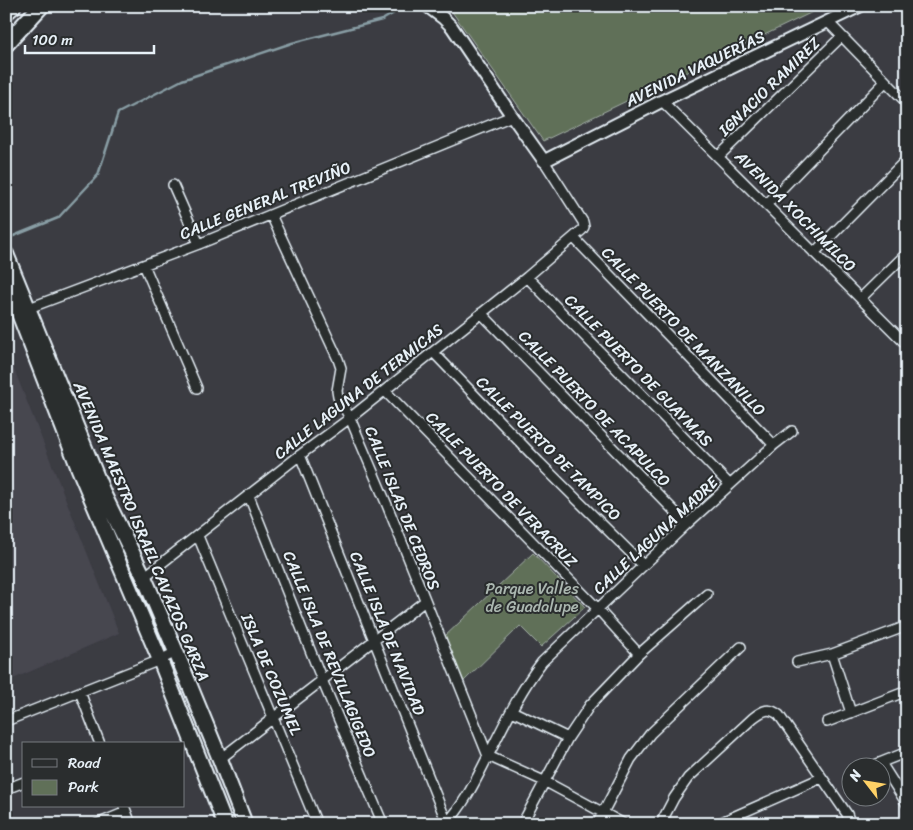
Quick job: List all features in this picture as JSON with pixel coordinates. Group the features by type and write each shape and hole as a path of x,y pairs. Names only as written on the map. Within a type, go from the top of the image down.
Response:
{"main road":[{"path":"6,12 13,6"},
{"path":"6,44 41,6"},
{"name":"AVENIDA MAESTRO ISRAEL CAVAZOS GARZA","path":"7,255 104,496 144,577 245,824"},
{"name":"AVENIDA MAESTRO ISRAEL CAVAZOS GARZA","path":"6,280 78,469 160,660 225,824"}],"street":[{"name":"AVENIDA VAQUERÍAS","path":"544,161 662,101 860,6"},
{"path":"432,9 452,27 544,161"},
{"path":"828,22 907,103"},
{"name":"IGNACIO RAMIREZ","path":"718,156 841,37"},
{"path":"766,205 885,82"},
{"name":"AVENIDA XOCHIMILCO","path":"662,101 907,345"},
{"name":"CALLE GENERAL TREVIÑO","path":"29,308 200,244 512,116"},
{"path":"814,253 907,159"},
{"name":"CALLE LAGUNA DE TERMICAS","path":"144,577 385,391 574,238 584,227 584,224 544,161"},
{"path":"173,185 200,244"},
{"name":"CALLE ISLAS DE CEDROS","path":"271,215 338,359 341,368 337,391 338,397 350,418 488,756"},
{"name":"CALLE PUERTO DE MANZANILLO","path":"574,238 774,445"},
{"path":"861,298 907,253"},
{"path":"144,265 197,388"},
{"name":"CALLE PUERTO DE GUAYMAS","path":"528,277 730,485"},
{"name":"CALLE PUERTO DE ACAPULCO","path":"481,313 687,524"},
{"name":"CALLE PUERTO DE TAMPICO","path":"433,352 539,462 643,565"},
{"name":"CALLE PUERTO DE VERACRUZ","path":"385,391 598,609 639,654"},
{"name":"CALLE LAGUNA MADRE","path":"446,824 470,792 512,711 532,675 542,662 687,524 792,431"},
{"name":"CALLE ISLA DE NAVIDAD","path":"300,455 446,824"},
{"name":"CALLE ISLA DE REVILLAGIGEDO","path":"249,496 322,680 383,824"},
{"name":"ISLA DE COZUMEL","path":"198,536 317,824"},
{"path":"522,824 568,738 590,705 639,654 707,594"},
{"path":"220,759 425,601"},
{"path":"797,662 832,654 907,626"},
{"path":"597,824 630,759 650,734 741,647"},
{"path":"6,721 176,652"},
{"path":"832,654 851,713"},
{"path":"827,722 907,691"},
{"path":"80,692 99,742"},
{"path":"663,819 674,798 688,778 761,712 767,709 773,710 779,716 847,814 849,820 847,824"},
{"path":"512,711 568,738"},
{"path":"890,759 907,752"},
{"path":"488,756 546,782 624,824"},
{"path":"717,824 821,778"},
{"path":"890,778 907,804"},
{"path":"6,789 22,783"},
{"path":"97,824 125,809 130,824"}],"shaded area":[{"path":"6,349 119,633 6,682"}],"green space":[{"path":"448,6 825,6 543,141"},
{"name":"Parque Valles de Guadalupe","path":"533,553 585,607 541,647 520,626 463,682 443,638"}],"waterway":[{"path":"6,239 58,218 98,175 118,113 182,80 292,43 382,20 406,6"}]}
